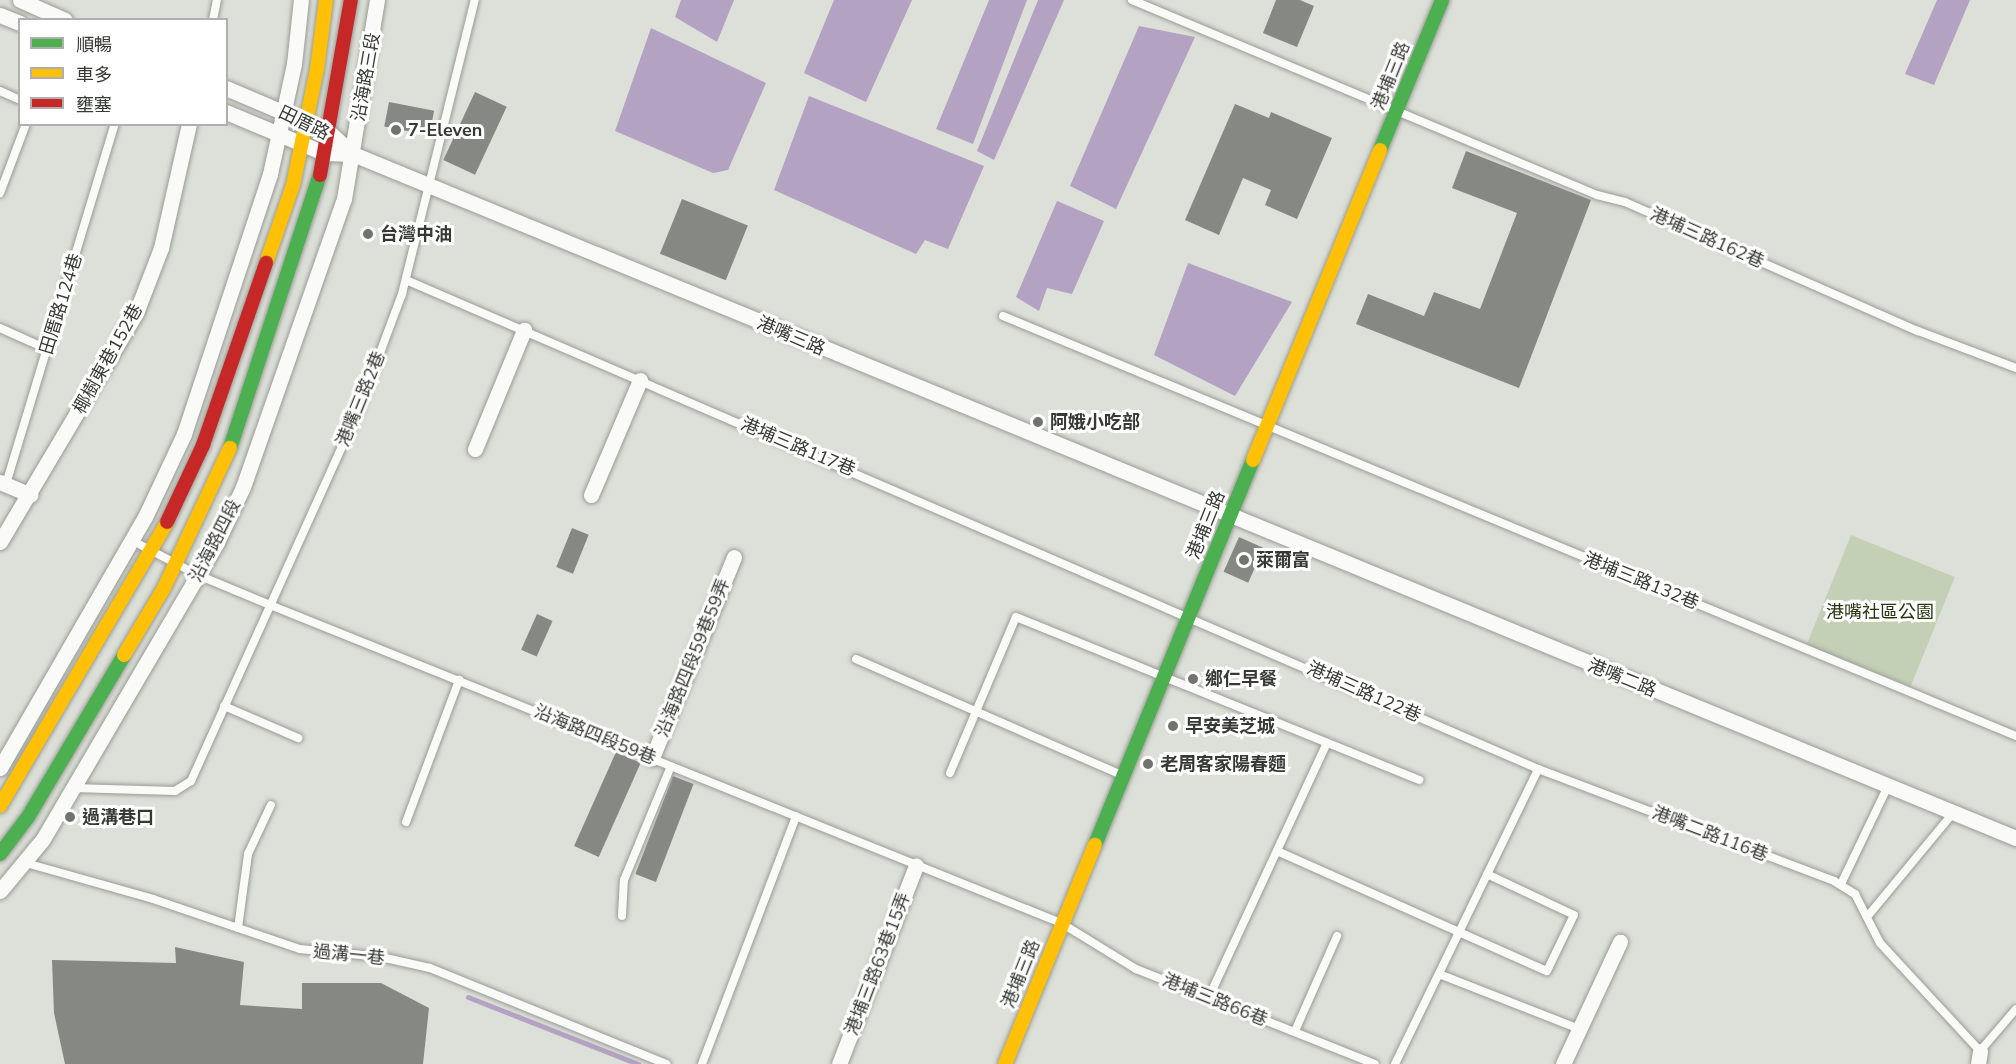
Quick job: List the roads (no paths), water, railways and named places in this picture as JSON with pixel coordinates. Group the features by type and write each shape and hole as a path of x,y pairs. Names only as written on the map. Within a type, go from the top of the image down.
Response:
{"main road":[{"path":"0,806 150,551 203,445 293,185 307,122 326,0"},
{"name":"沿海路三段","path":"329,132 351,0"},
{"name":"港埔三路","path":"1005,1064 1442,0"},
{"name":"沿海路四段","path":"0,854 28,817 177,565 224,465 317,191 329,132"}],"street":[{"path":"20,0 61,18"},
{"path":"0,768 131,540 184,434 270,174 284,112 302,0"},
{"name":"沿海路三段","path":"353,154 377,0"},
{"path":"0,15 18,22"},
{"name":"田厝路","path":"228,89 329,132 353,154"},
{"name":"田厝路","path":"228,113 324,153 353,154"},
{"name":"椰樹東巷152巷","path":"0,542 136,313 161,248 189,126"},
{"name":"港嘴三路","path":"353,154 1229,517"},
{"name":"沿海路四段","path":"0,891 27,863 73,788 198,575 243,487 344,199 353,154"},
{"path":"475,449 524,330"},
{"path":"591,495 640,380"},
{"path":"3,483 30,495"},
{"name":"港嘴二路","path":"1229,517 2016,838"},
{"name":"沿海路四段59巷59弄","path":"652,758 734,557"},
{"path":"0,861 27,863"},
{"name":"港埔三路63巷15弄","path":"839,1064 916,865"},
{"path":"1563,1064 1620,942"}],"lane":[{"path":"214,18 218,0"},
{"name":"港嘴三路2巷","path":"73,788 184,788 224,706 359,409 406,280 475,0"},
{"name":"港埔三路162巷","path":"1132,0 1597,195 1625,202 1918,331 2016,368"},
{"path":"0,91 18,99"},
{"path":"0,193 25,126"},
{"name":"田厝路124巷","path":"3,483 115,126"},
{"name":"港埔三路117巷","path":"406,280 1189,615"},
{"name":"港埔三路132巷","path":"1003,316 2016,736"},
{"path":"0,328 47,348"},
{"name":"沿海路四段59巷","path":"131,540 198,575 270,605 1061,923"},
{"name":"港埔三路122巷","path":"1189,615 1538,769"},
{"path":"950,773 1016,617 1419,780"},
{"path":"856,659 1122,775"},
{"path":"406,822 459,680"},
{"path":"224,706 298,738"},
{"path":"1209,997 1327,743"},
{"path":"622,916 624,880 671,766"},
{"path":"1395,1064 1538,769"},
{"name":"港嘴二路116巷","path":"1538,769 1840,884 1855,894 1880,943 1979,1057"},
{"path":"1840,884 1888,786"},
{"path":"238,928 248,854 271,805"},
{"path":"1867,917 1954,812"},
{"path":"702,1064 796,816"},
{"path":"1277,851 1460,930 1547,971 1574,915 1487,874"},
{"name":"過溝一巷","path":"27,863 89,879 300,949 381,957 430,968 666,1064"},
{"name":"港埔三路66巷","path":"1061,923 1136,969 1375,1064"},
{"path":"1295,1032 1336,936"},
{"path":"1439,974 1579,1029"},
{"path":"1979,1057 2016,1009"}],"waterway":[{"path":"468,997 638,1064"}],"place":[{"name":"7-Eleven","path":"396,130"},
{"name":"台灣中油","path":"368,234"},
{"name":"阿娥小吃部","path":"1038,422"},
{"name":"萊爾富","path":"1244,560"},
{"name":"鄉仁早餐","path":"1193,679"},
{"name":"早安美芝城","path":"1173,726"},
{"name":"老周客家陽春麵","path":"1148,764"},
{"name":"過溝巷口","path":"70,817"}],"park label":[{"name":"港嘴社區公園","path":"1880,612"}]}
